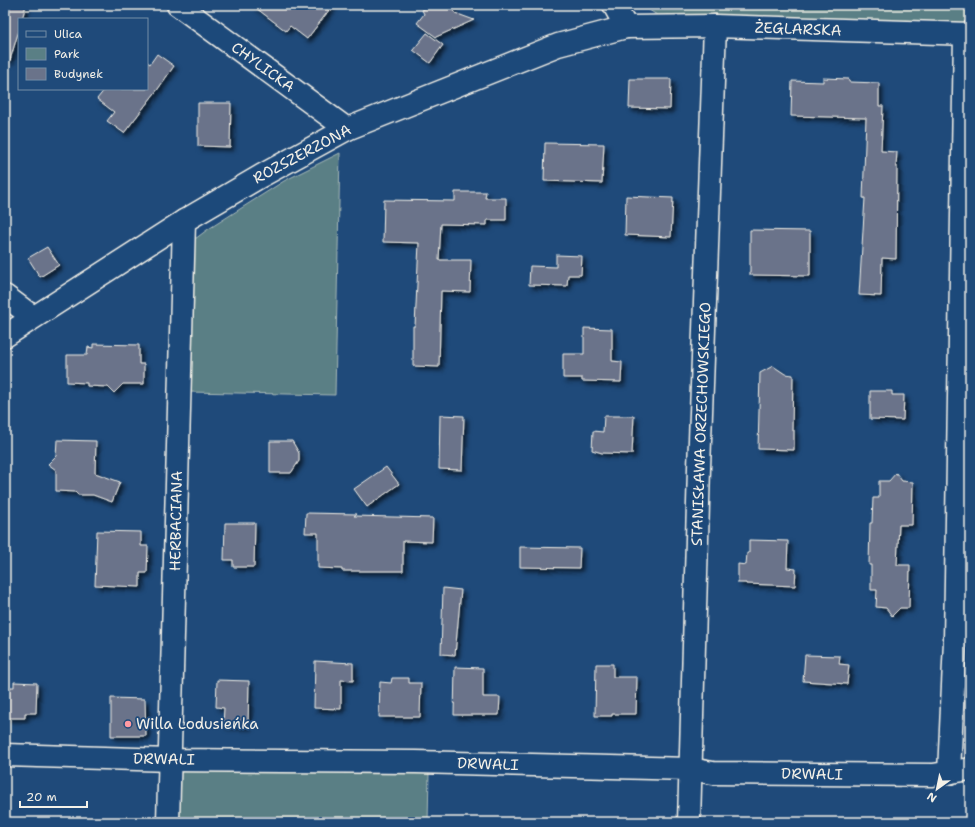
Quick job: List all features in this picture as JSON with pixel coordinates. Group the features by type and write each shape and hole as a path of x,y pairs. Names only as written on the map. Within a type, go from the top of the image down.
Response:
{"street":[{"name":"CHYLICKA","path":"178,5 347,129"},
{"path":"614,5 626,27"},
{"name":"ŻEGLARSKA","path":"626,27 715,26 968,34"},
{"name":"STANISŁAWA ORZECHOWSKIEGO","path":"689,822 715,26"},
{"name":"ROZSZERZONA","path":"5,336 184,221 260,176 347,129 558,45 626,27"},
{"path":"949,773 955,633 968,34"},
{"name":"HERBACIANA","path":"168,822 184,221"},
{"path":"5,296 33,317"},
{"name":"DRWALI","path":"5,755 170,760 416,762 690,770 713,773 933,775 970,769"}],"shaded area":[{"path":"965,684 970,684 970,759 963,759"}],"green space":[{"path":"641,5 970,5 970,23 662,18"},
{"path":"340,153 335,395 188,392 191,242 207,230 284,181"},
{"path":"176,768 429,773 428,822 174,822"}],"building":[{"path":"5,5 26,5 22,18 18,18 18,33 10,60 5,60"},
{"path":"252,5 333,5 307,39 290,26 286,31"},
{"path":"435,5 452,5 455,13 474,20 436,37 417,23 424,14 422,10"},
{"path":"427,33 443,45 430,63 413,50"},
{"path":"157,54 174,66 124,133 107,121 114,112 97,99 104,90 148,90 148,63 150,64"},
{"path":"823,78 849,79 849,82 879,83 879,106 883,106 881,151 897,152 896,259 882,258 881,296 859,295 865,198 863,198 866,118 791,116 792,81 823,82"},
{"path":"630,79 671,79 670,109 629,108"},
{"path":"198,103 231,103 230,147 198,146"},
{"path":"545,143 604,144 602,183 544,181"},
{"path":"455,192 486,192 485,198 506,198 506,220 487,220 487,225 441,224 439,260 471,260 470,292 441,291 439,367 413,366 413,326 415,326 419,243 383,242 384,200 455,201"},
{"path":"626,196 673,198 671,237 625,235"},
{"path":"750,230 810,231 810,276 750,275"},
{"path":"47,247 59,265 40,277 28,258"},
{"path":"556,255 582,256 581,275 568,275 567,286 529,285 530,266 556,267"},
{"path":"584,328 612,329 612,361 622,362 621,382 582,381 582,378 563,378 563,354 584,354"},
{"path":"93,344 139,345 139,364 144,364 144,384 123,384 114,393 108,387 87,386 87,383 67,382 67,355 87,355 88,347 93,348"},
{"path":"773,366 785,374 793,375 792,430 794,430 794,450 758,449 760,373"},
{"path":"870,391 892,391 892,395 904,395 903,420 870,419"},
{"path":"440,415 464,416 462,470 439,469"},
{"path":"604,416 634,416 632,454 602,453 592,450 593,431 603,432"},
{"path":"57,440 96,441 95,473 120,482 112,502 93,495 78,495 75,492 56,491 56,470 48,464 56,456"},
{"path":"270,441 292,441 299,453 299,461 291,473 270,473"},
{"path":"386,467 399,484 367,507 354,489"},
{"path":"896,473 902,481 913,482 912,525 899,525 897,565 910,565 909,608 900,608 892,616 886,608 876,607 877,590 871,590 871,565 869,565 870,523 872,523 873,498 879,498 879,481 889,481"},
{"path":"306,513 433,518 432,542 403,541 403,571 342,571 342,569 318,568 318,533 305,533"},
{"path":"225,523 255,523 254,567 233,567 233,560 224,560"},
{"path":"97,531 141,532 141,546 148,546 147,573 140,573 140,587 95,585"},
{"path":"749,540 788,541 787,568 796,569 795,586 738,583 738,564 746,565 747,553 749,553"},
{"path":"520,547 580,548 579,568 520,567"},
{"path":"443,588 461,590 455,655 441,654"},
{"path":"805,655 840,656 839,664 849,665 847,684 803,681"},
{"path":"315,661 353,663 353,681 341,680 341,709 314,708"},
{"path":"596,664 613,664 613,677 637,677 636,714 595,716"},
{"path":"455,667 483,668 483,697 500,697 499,715 454,715"},
{"path":"392,678 409,678 409,683 421,683 420,717 379,717 380,682 391,683"},
{"path":"217,680 249,681 248,726 223,725 224,708 216,707"},
{"path":"14,682 37,683 36,713 25,713 25,718 5,718 5,687 14,687"},
{"name":"Willa Lodusieńka","path":"111,698 145,699 146,736 111,736"}],"place":[{"name":"Willa Lodusieńka","path":"128,724"}]}
